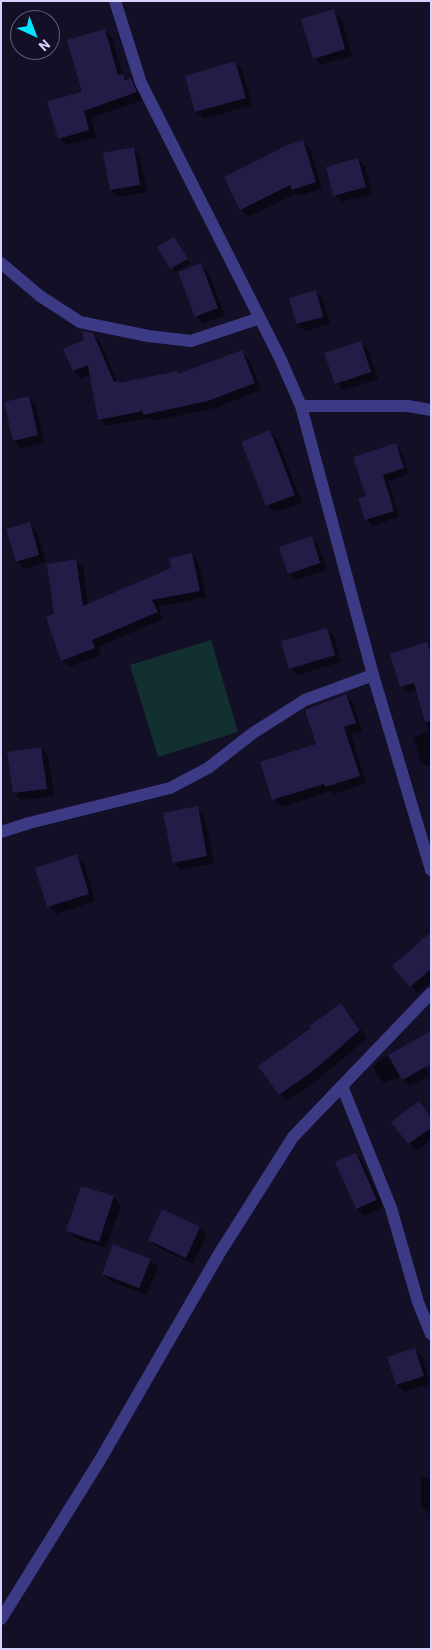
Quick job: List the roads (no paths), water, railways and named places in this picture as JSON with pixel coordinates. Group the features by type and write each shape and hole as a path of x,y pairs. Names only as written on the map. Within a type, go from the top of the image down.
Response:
{"street":[{"path":"115,1 142,83 280,358 301,406 373,675 431,870"},
{"path":"1,263 40,296 80,322 148,336 191,341 260,318"},
{"path":"301,406 408,406 431,410"},
{"path":"1,832 29,823 170,788 208,768 253,733 305,700 373,675"},
{"path":"1,1620 100,1460 218,1254 293,1137 431,993"},
{"path":"342,1086 391,1208 418,1302 431,1334"}]}
